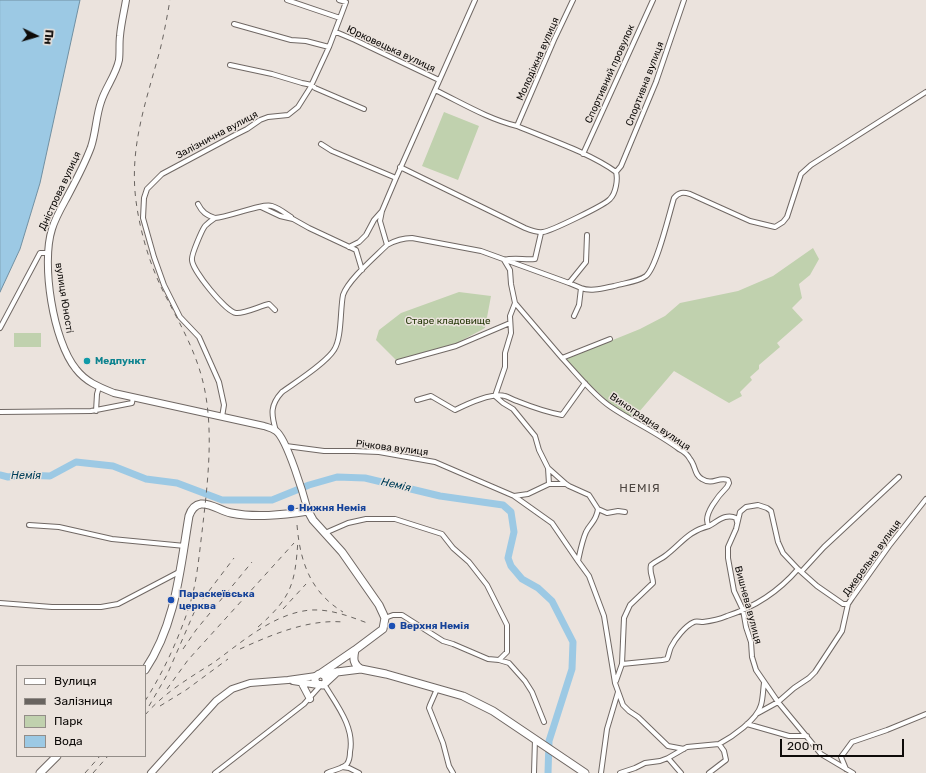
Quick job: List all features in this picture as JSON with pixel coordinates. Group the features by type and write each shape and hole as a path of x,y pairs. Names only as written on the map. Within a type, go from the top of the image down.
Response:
{"highway":[{"path":"146,669 155,656 164,636 171,614 180,572 189,516 192,509 200,504 232,513 249,515 282,515 308,511 313,520 342,552 355,570 379,605 385,618 383,629 334,664 323,679"},
{"path":"355,650 353,659 356,666 361,669"},
{"path":"323,679 338,672 361,669 386,674 463,696 493,711 584,773"},
{"path":"40,773 57,757"}],"main road":[{"name":"Дністрова вулиця","path":"48,253 52,227 79,175 92,145 101,101 119,60 120,36 126,0"},
{"name":"вулиця Юності","path":"48,253 53,308 62,344 70,360 83,377 99,387 133,397 222,416 264,426 276,431"},
{"path":"276,431 286,446 300,482 308,511"},
{"path":"151,773 216,701 232,689 250,683 323,679"},
{"path":"288,680 301,682 323,679"},
{"path":"301,682 310,699"}],"street":[{"path":"287,0 340,18"},
{"name":"Залізнична вулиця","path":"222,416 224,405 219,382 200,337 180,317 164,285 154,257 144,218 144,198 147,189 162,174 247,129 260,120 268,117 288,115 298,107 312,85 336,32 347,1 339,0"},
{"name":"Юрковецька вулиця","path":"387,245 380,221 382,211 400,167 475,0"},
{"name":"Молодіжна вулиця","path":"517,126 573,0"},
{"name":"Спортивний провулок","path":"583,154 653,0"},
{"name":"Спортивна вулиця","path":"541,233 549,231 610,199 615,189 617,176 616,172 621,166 656,82 684,0"},
{"path":"234,24 291,40 306,41 329,47"},
{"name":"Юрковецька вулиця","path":"336,32 439,80"},
{"path":"230,65 272,74 312,85 315,88 364,109"},
{"path":"435,90 493,118 517,126 583,154 616,172"},
{"path":"276,431 273,421 272,407 276,399 282,392 325,360 334,350 337,341 344,294 348,286 387,245 396,240 412,238 481,251 569,283 584,290 601,289 640,280 647,275 654,263 674,198 677,194 682,192 690,194 750,221 775,227 780,225 787,217 801,174 811,165 926,92"},
{"path":"321,144 332,151 396,178"},
{"path":"400,167 525,228 541,233 535,259 530,260 513,258 504,260"},
{"path":"198,204 201,211 215,218 271,205 309,228 356,250 362,270"},
{"name":"Юрковецька вулиця","path":"349,246 359,242 366,235 374,220 382,211"},
{"path":"215,218 205,226 193,252 192,260 194,268 225,306 232,311 241,313 269,304 275,310"},
{"path":"569,283 586,262 588,235"},
{"name":"вулиця Юності","path":"0,328 40,252 48,253"},
{"name":"Виноградна вулиця","path":"504,260 510,270 515,303 585,383 610,406 680,449 690,459 697,476 710,482 724,478 728,480 729,483 708,514 707,523 709,526"},
{"path":"574,316 579,305 581,288"},
{"path":"495,396 505,367 505,353 511,334 510,316 515,303"},
{"path":"398,362 456,346 510,322"},
{"path":"562,358 610,339"},
{"path":"417,400 431,396 455,410 488,396 505,395 532,407 562,415 585,383"},
{"path":"96,410 99,387"},
{"path":"495,396 513,409 535,436 539,450 548,468 569,486 589,495 598,509 607,513 618,511 625,512"},
{"path":"0,412 96,410 132,403 133,397"},
{"name":"Річкова вулиця","path":"286,446 324,452 379,452 435,462 514,496 552,524 589,576 604,616 613,662 615,683 623,705 653,731"},
{"path":"548,468 549,484"},
{"path":"622,664 667,659 671,647 684,630 694,622 704,622 727,616 769,597 800,570 898,477"},
{"path":"514,496 528,494 549,484 566,484"},
{"name":"Джерельна вулиця","path":"620,773 645,763 660,761 668,758 684,749 707,744 719,744 729,739 758,713 778,702 794,688 809,678 815,672 842,631 848,604 889,546 926,499"},
{"name":"Вишнева вулиця","path":"800,570 783,553 772,523 770,511 767,508 758,505 746,507 740,512 736,528 728,547 728,558 734,591 743,610 756,670 778,702 821,754 852,773"},
{"path":"578,561 587,531 596,518 598,509"},
{"path":"615,683 622,664 624,623 627,611 630,605 653,584 650,568 651,564 664,556 697,529 709,526 724,517 732,516 736,518 737,523"},
{"path":"325,533 348,523 366,519 395,519 442,534 453,548 469,562 487,585 507,625 506,652 499,660"},
{"path":"29,525 59,527 112,539 184,546"},
{"path":"800,570 817,586 840,603 848,604"},
{"path":"0,603 52,607 102,607 118,604 180,572"},
{"path":"385,618 394,615 402,615 443,641 454,644 488,659 509,663 525,681 532,692 544,722"},
{"path":"215,773 310,699 323,679 346,721 351,735 348,763 327,773"},
{"path":"758,713 761,705 764,683"},
{"path":"437,689 429,708 443,743 449,766 453,773"},
{"path":"601,773 607,729 618,692"},
{"path":"847,770 841,757 852,742 926,714"},
{"path":"747,724 789,736 807,736"},
{"name":"Джерельна вулиця","path":"653,731 668,746 684,749"},
{"path":"534,773 535,739"},
{"path":"709,773 726,760 724,751 719,744"},
{"path":"668,758 681,773"},
{"path":"342,767 349,768 360,773"}],"green space":[{"path":"444,112 479,126 458,180 422,166"},
{"path":"813,248 819,259 810,275 799,284 802,298 792,308 803,320 777,343 780,347 759,365 759,369 750,377 752,380 740,392 742,396 729,403 674,371 633,419 612,405 588,383 566,359 640,329 665,316 680,303 738,291 773,276"},
{"name":"Старе кладовище","path":"459,292 491,296 485,328 457,343 396,360 376,340 379,330 401,313"},
{"path":"14,333 41,333 41,347 14,347"}],"water":[{"path":"0,0 80,0 40,183 20,249 0,292"}],"waterway":[{"name":"Немія","path":"0,475 8,477 22,475 50,476 76,462 113,466 146,479 177,483 222,500 272,500 309,485 337,477 365,478 440,496 503,505 511,512 514,532 508,558 511,566 522,579 538,588 552,601 573,642 572,669 549,741 548,773"}],"railway":[{"path":"146,699 170,654 190,604 198,568 209,450 207,408 199,368 187,338 162,289 149,257 138,212 134,181 140,125 161,44 170,0"},
{"path":"297,525 301,551 309,574 322,595 343,612"},
{"path":"258,627 278,607 290,589 295,568 298,540"},
{"path":"167,689 188,660 294,543"},
{"path":"149,706 167,675 196,608 234,558"},
{"path":"183,649 196,630 252,562"},
{"path":"283,609 306,584"},
{"path":"146,714 177,686 213,663 259,630 284,617 297,612 319,610 341,614 370,624"},
{"path":"240,649 264,638 290,629 316,623 343,622"},
{"path":"160,706 186,690 228,659"},
{"path":"85,773 99,757"},
{"path":"93,773 107,757"}],"place":[{"name":"Медпункт","path":"87,361"},
{"name":"Нижня Немія","path":"291,508"},
{"name":"Параскеївська церква","path":"171,600"},
{"name":"Верхня Немія","path":"392,626"}],"district":[{"name":"НЕМІЯ","path":"640,489"}]}
